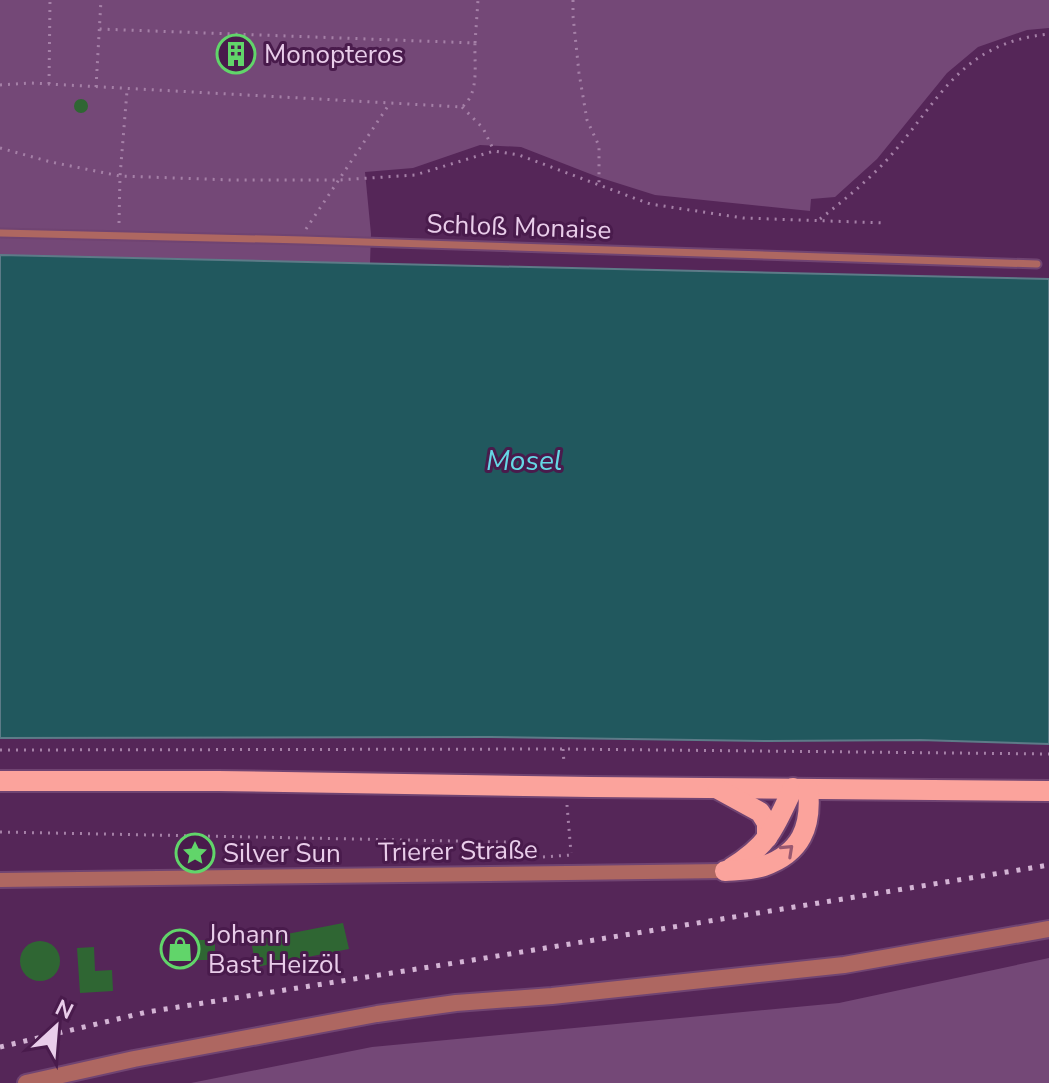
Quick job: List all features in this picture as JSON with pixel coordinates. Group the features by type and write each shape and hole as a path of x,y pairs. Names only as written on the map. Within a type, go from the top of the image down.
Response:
{"main road":[{"path":"0,781 1049,791"},
{"path":"716,788 760,812 767,823 767,838"},
{"path":"725,871 761,847 801,789"},
{"path":"725,871 761,867 784,857 805,833 810,805 801,789"}],"street":[{"name":"Trierer Straße","path":"0,880 725,871"},
{"path":"26,1083 134,1059 377,1014 456,1003 844,965 1049,929"}],"lane":[{"name":"Schloß Monaise","path":"0,233 1037,264"}],"path":[{"path":"49,84 50,0"},
{"path":"96,87 101,0"},
{"path":"462,107 474,92 478,0"},
{"path":"573,0 579,73 587,120 599,146 599,186"},
{"path":"99,29 475,43"},
{"path":"820,219 886,161 967,64 1017,39 1049,34"},
{"path":"0,85 49,84 462,107 483,128 494,151"},
{"path":"119,235 127,89"},
{"path":"303,240 306,229 390,103"},
{"path":"0,148 120,176 232,180 339,180 415,175 494,151 519,155 650,204 743,218 886,223"},
{"path":"563,749 564,763"},
{"path":"0,750 563,749 1049,754"},
{"path":"567,805 572,874"},
{"path":"0,832 506,842 525,858"},
{"path":"540,857 571,855"}],"shaded area":[{"path":"0,0 1049,0 1049,28 1027,30 978,47 947,73 877,159 835,197 811,199 810,211 655,195 521,147 480,145 413,168 365,172 371,234 370,263 0,255"},
{"path":"1049,958 1049,1083 191,1083 372,1047 839,1003"}],"water":[{"name":"Mosel","path":"0,255 1049,279 1049,744 490,737 0,738"}],"building":[{"name":"Monopteros","path":"236,47 243,54 236,61 229,54"},
{"path":"81,99 88,106 81,113 74,106"},
{"path":"343,923 349,949 256,967 251,941"},
{"path":"168,940 215,940 215,960 168,960"},
{"path":"40,941 54,947 60,961 54,975 40,981 26,975 20,961 26,947"},
{"path":"94,947 95,971 112,970 113,991 80,993 77,948"}],"railway":[{"path":"0,1047 147,1012 1049,865"}],"place":[{"name":"Monopteros","path":"236,54"},
{"name":"Silver Sun","path":"195,853"},
{"name":"Johann Bast Heizöl","path":"180,949"}]}
